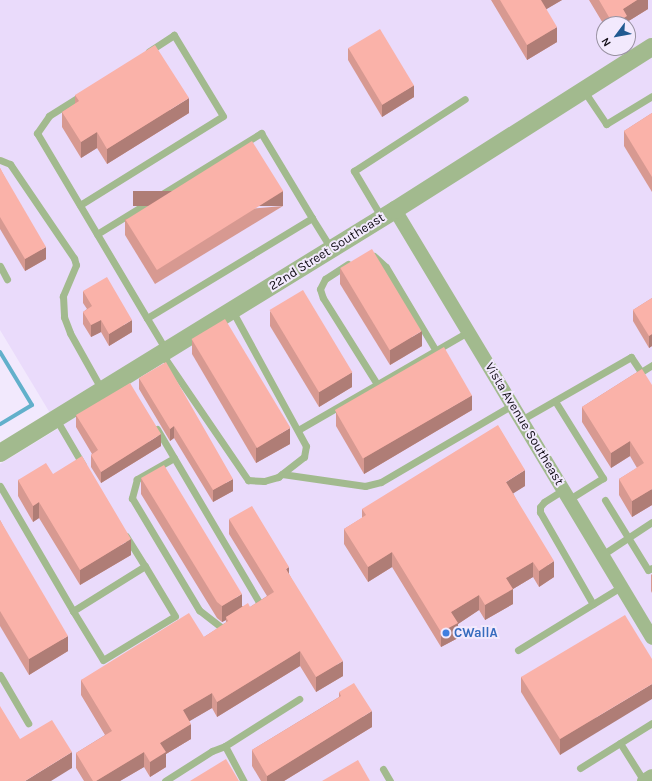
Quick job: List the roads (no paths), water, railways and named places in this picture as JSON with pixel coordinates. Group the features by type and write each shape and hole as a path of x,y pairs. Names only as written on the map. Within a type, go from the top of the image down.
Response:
{"street":[{"name":"22nd Street Southeast","path":"0,452 102,390 127,379 164,352 389,214 652,47"},
{"name":"Vista Avenue Southeast","path":"389,214 468,332 652,638"},
{"path":"644,781 652,776"}],"lane":[{"path":"80,205 223,116 174,35 141,56"},
{"path":"584,90 606,124 652,96"},
{"path":"88,91 49,116 37,133 147,318 164,352 248,480 264,481 282,474 304,457 306,446 232,310"},
{"path":"389,214 354,171 465,99"},
{"path":"97,234 261,134 331,249"},
{"path":"0,160 10,164 74,258 76,265 63,296 64,317 70,333 102,390"},
{"path":"147,318 312,218"},
{"path":"366,255 373,256 386,267 436,351"},
{"path":"356,259 325,279 320,289 323,298 377,384"},
{"path":"0,266 7,279"},
{"path":"298,430 468,332"},
{"path":"521,420 631,357 641,372 652,366"},
{"path":"555,401 603,478 544,502 540,507 540,512 593,604"},
{"path":"282,474 365,486 376,483 512,405"},
{"path":"55,419 88,472"},
{"path":"151,420 260,604 248,612"},
{"path":"174,458 137,479 132,498 199,610 222,628 235,620"},
{"path":"0,486 103,660 175,616 120,526"},
{"path":"605,500 648,570 652,568"},
{"path":"602,555 652,522"},
{"path":"73,611 145,566"},
{"path":"518,650 621,587"},
{"path":"0,675 28,723"},
{"path":"165,781 212,751 225,746 299,699"},
{"path":"580,768 652,723"},
{"path":"620,743 644,781"},
{"path":"225,746 244,781"},
{"path":"382,769 390,781"}],"waterway":[{"path":"0,352 32,405 0,424"}],"place":[{"name":"CWallA","path":"446,633"}]}
